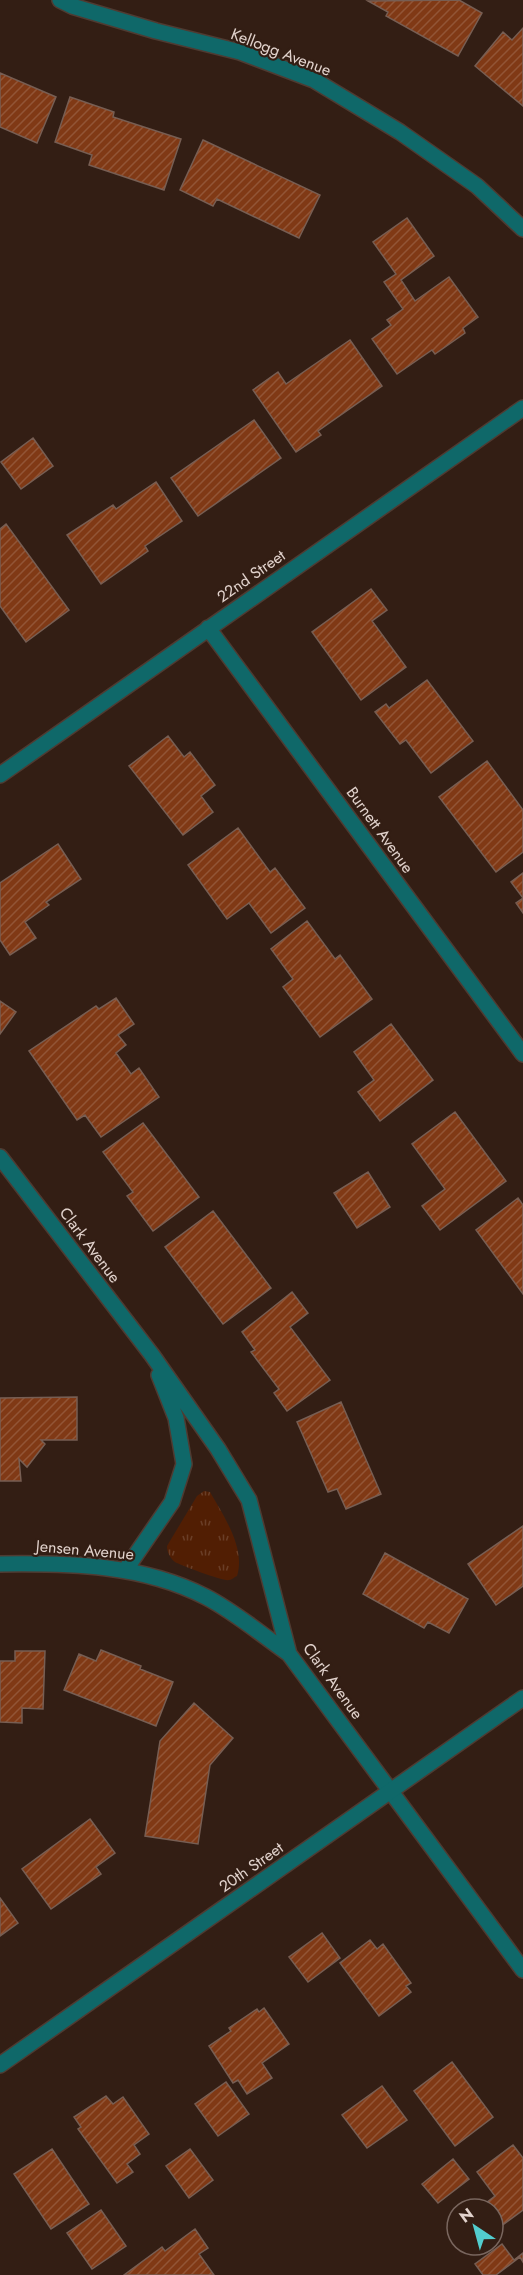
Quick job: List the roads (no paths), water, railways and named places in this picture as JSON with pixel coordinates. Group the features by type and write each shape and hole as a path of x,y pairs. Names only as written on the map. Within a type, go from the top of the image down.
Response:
{"street":[{"name":"Kellogg Avenue","path":"60,0 72,6 156,31 240,52 314,80 400,132 477,186 523,229"},
{"name":"22nd Street","path":"2,768 208,628 523,408"},
{"name":"Burnett Avenue","path":"208,628 523,1054"},
{"name":"Clark Avenue","path":"0,1157 152,1355 218,1449 249,1500 289,1654 523,1970"},
{"name":"Clark Avenue","path":"126,1569 172,1502 184,1464 176,1418 152,1355"},
{"name":"Jensen Avenue","path":"0,1564 58,1563 126,1569 167,1581 206,1597 289,1654"},
{"name":"20th Street","path":"0,2065 523,1698"}]}
